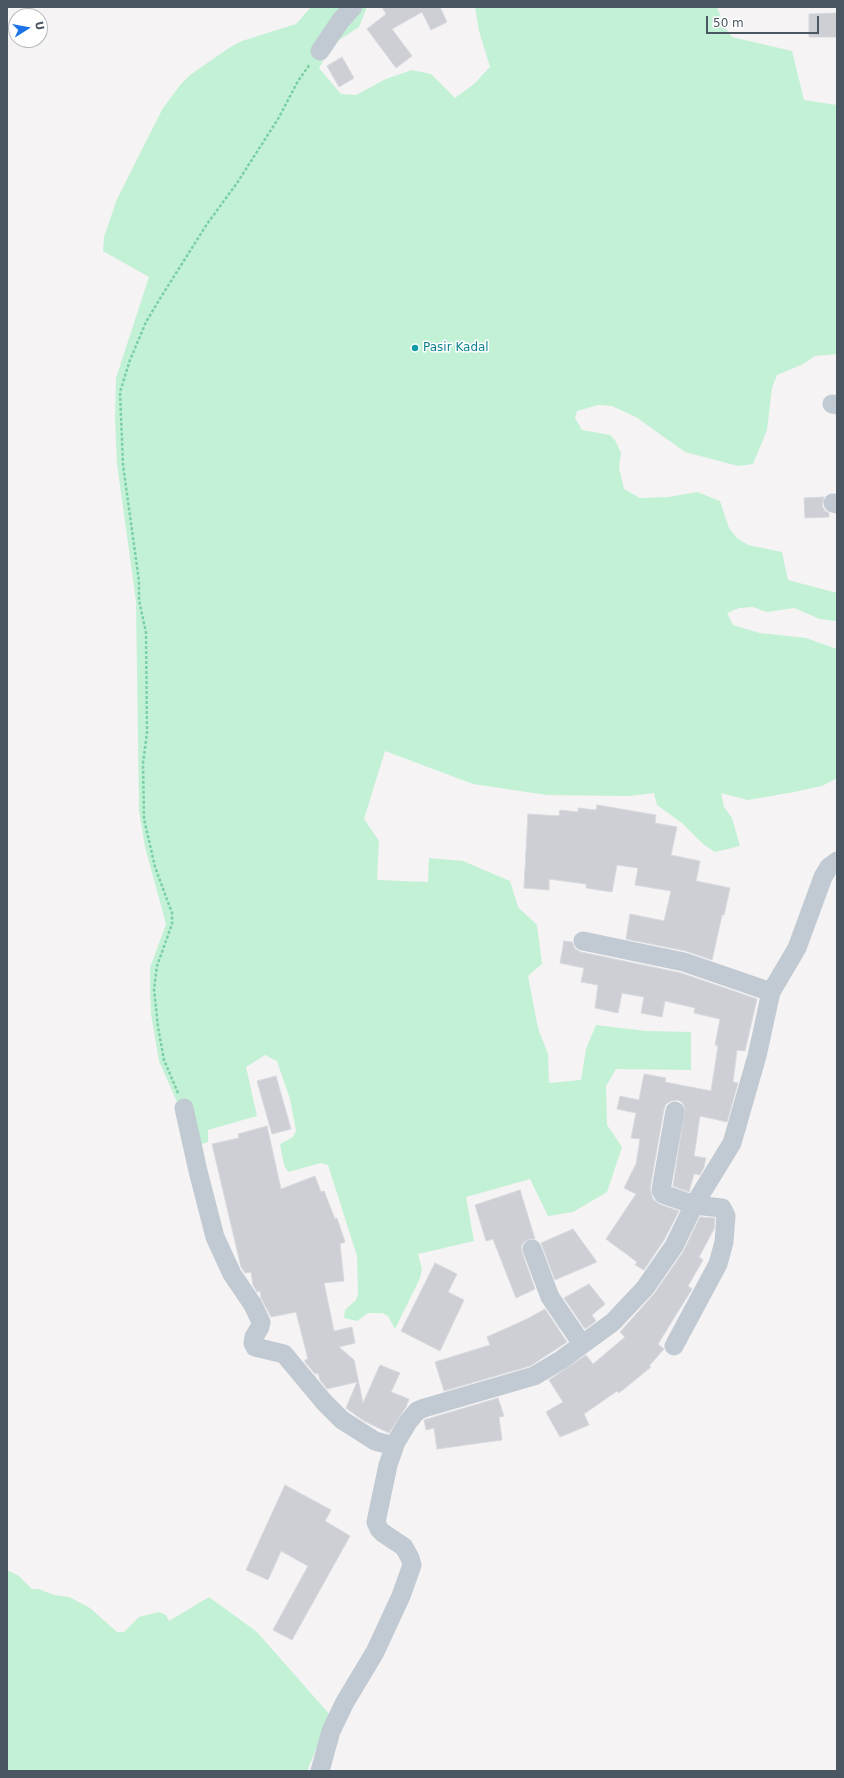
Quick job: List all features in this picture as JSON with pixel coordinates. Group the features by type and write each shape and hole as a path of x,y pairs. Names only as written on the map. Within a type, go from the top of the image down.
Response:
{"street":[{"path":"320,51 341,20 353,7"},
{"path":"320,1771 331,1731 345,1702 375,1652 401,1596 412,1565 404,1547 383,1533 379,1529 376,1522 388,1465 394,1446 408,1422 421,1410 534,1376 561,1360 613,1322 644,1288 674,1246 694,1205 732,1143 757,1056 772,992 797,948 823,877 828,867 837,861"},
{"path":"583,941 684,962 772,992"},
{"path":"184,1108 194,1157 215,1237 232,1274 253,1305 261,1322 252,1343 255,1347 284,1354 324,1402 342,1420 375,1440 394,1446"},
{"path":"674,1346 718,1264 724,1242 726,1216 722,1208 694,1205 663,1194 661,1190 675,1111"},
{"path":"532,1249 550,1297 582,1344"}],"path":[{"path":"184,1108 164,1060 158,1027 154,989 157,966 172,924 172,913 155,867 144,819 143,763 147,725 146,633 139,600 138,573 123,465 120,392 146,322 207,224 237,183 278,119 298,81 320,51"}],"green space":[{"path":"311,7 367,7 359,27 333,44 319,68 341,94 356,95 386,79 412,70 431,74 455,98 474,84 490,67 479,31 475,7 717,7 724,26 732,37 792,51 804,100 837,105 837,354 815,356 803,364 777,375 772,388 767,430 753,464 738,466 685,452 636,417 612,406 598,405 577,411 575,418 582,430 610,435 615,440 621,453 619,468 624,489 640,498 669,497 697,492 720,501 729,528 737,538 748,545 782,552 788,580 837,593 837,619 834,621 820,619 794,608 767,612 753,607 739,608 727,613 733,625 760,633 806,638 837,649 837,778 822,786 748,800 721,793 724,807 732,818 740,846 715,852 703,844 682,823 657,805 654,793 629,796 547,795 473,784 385,751 364,819 379,841 377,880 428,882 429,858 463,861 510,881 518,907 537,925 542,964 528,976 538,1028 548,1054 549,1083 581,1080 586,1049 596,1025 646,1031 691,1032 691,1070 616,1069 606,1086 607,1125 622,1147 607,1192 573,1212 548,1216 530,1179 466,1197 474,1241 418,1254 422,1269 420,1278 395,1329 388,1316 382,1313 368,1313 357,1321 344,1318 345,1310 356,1300 358,1294 357,1256 328,1165 321,1163 288,1172 284,1165 280,1144 293,1137 296,1131 290,1099 277,1061 265,1055 246,1067 257,1116 208,1130 208,1142 189,1148 178,1104 159,1061 151,1014 150,968 166,924 145,847 139,810 136,601 117,464 115,419 116,378 149,277 103,251 104,237 117,199 163,108 181,84 190,75 229,48 242,41 296,24"},
{"path":"7,1570 19,1576 32,1589 39,1589 54,1595 69,1597 90,1608 117,1632 124,1632 139,1617 159,1612 166,1615 169,1621 209,1597 257,1632 330,1715 307,1771 7,1771"}],"building":[{"path":"382,7 440,7 447,22 431,30 422,12 392,29 412,56 396,68 367,29 386,14"},
{"path":"837,13 837,37 809,37 809,14"},
{"path":"342,57 354,78 339,87 327,66"},
{"path":"824,497 822,506 825,511 829,513 829,517 805,518 804,498"},
{"path":"597,805 656,815 655,823 677,827 671,855 700,861 696,881 730,888 724,915 722,915 712,960 686,951 626,939 630,914 664,921 671,891 635,885 638,868 617,865 612,892 586,888 586,884 549,879 549,890 524,888 528,814 559,816 560,810 578,812 578,808 596,810"},
{"path":"564,941 572,942 575,949 581,952 681,973 757,999 745,1051 737,1050 733,1082 738,1083 727,1122 700,1116 694,1156 706,1158 700,1175 694,1174 689,1192 673,1186 685,1108 682,1102 677,1100 666,1104 650,1189 653,1199 659,1204 679,1211 664,1240 644,1270 635,1265 637,1262 606,1239 636,1194 624,1188 636,1164 640,1139 631,1138 636,1113 617,1109 620,1096 639,1100 644,1074 666,1078 665,1082 711,1091 718,1046 715,1045 720,1019 694,1013 695,1008 665,1001 662,1017 641,1013 644,997 622,993 618,1013 595,1008 598,985 581,982 584,968 560,963"},
{"path":"276,1076 291,1129 272,1134 257,1081"},
{"path":"267,1126 281,1189 315,1176 321,1192 324,1191 335,1219 337,1218 345,1242 340,1244 344,1281 324,1283 334,1331 352,1327 355,1343 339,1347 354,1360 363,1403 380,1365 400,1373 391,1392 409,1399 406,1407 389,1433 364,1421 346,1408 357,1382 327,1389 320,1380 318,1373 315,1374 305,1362 305,1360 308,1359 296,1312 271,1317 261,1298 260,1291 257,1292 253,1285 251,1272 245,1273 241,1267 212,1144 239,1138 238,1134"},
{"path":"520,1190 535,1239 529,1239 524,1242 521,1247 535,1289 516,1298 493,1239 486,1241 475,1205"},
{"path":"700,1217 715,1218 714,1229 699,1257 703,1260 688,1286 692,1289 658,1344 664,1349 649,1366 651,1367 619,1393 617,1391 584,1414 589,1425 560,1437 546,1412 563,1402 549,1380 586,1355 593,1364 625,1337 620,1332 654,1294 683,1252"},
{"path":"573,1229 597,1262 555,1280 541,1243"},
{"path":"435,1263 457,1274 448,1292 464,1300 440,1351 401,1331"},
{"path":"589,1284 605,1304 592,1315 596,1321 585,1329 564,1298"},
{"path":"545,1309 567,1342 530,1366 444,1391 435,1362 490,1345 487,1337"},
{"path":"498,1398 504,1416 499,1417 502,1440 437,1449 434,1428 426,1430 424,1420"},
{"path":"285,1485 331,1510 325,1521 350,1536 292,1640 273,1630 308,1566 281,1551 268,1580 246,1570"}],"place":[{"name":"Pasir Kadal","path":"415,348"}]}
